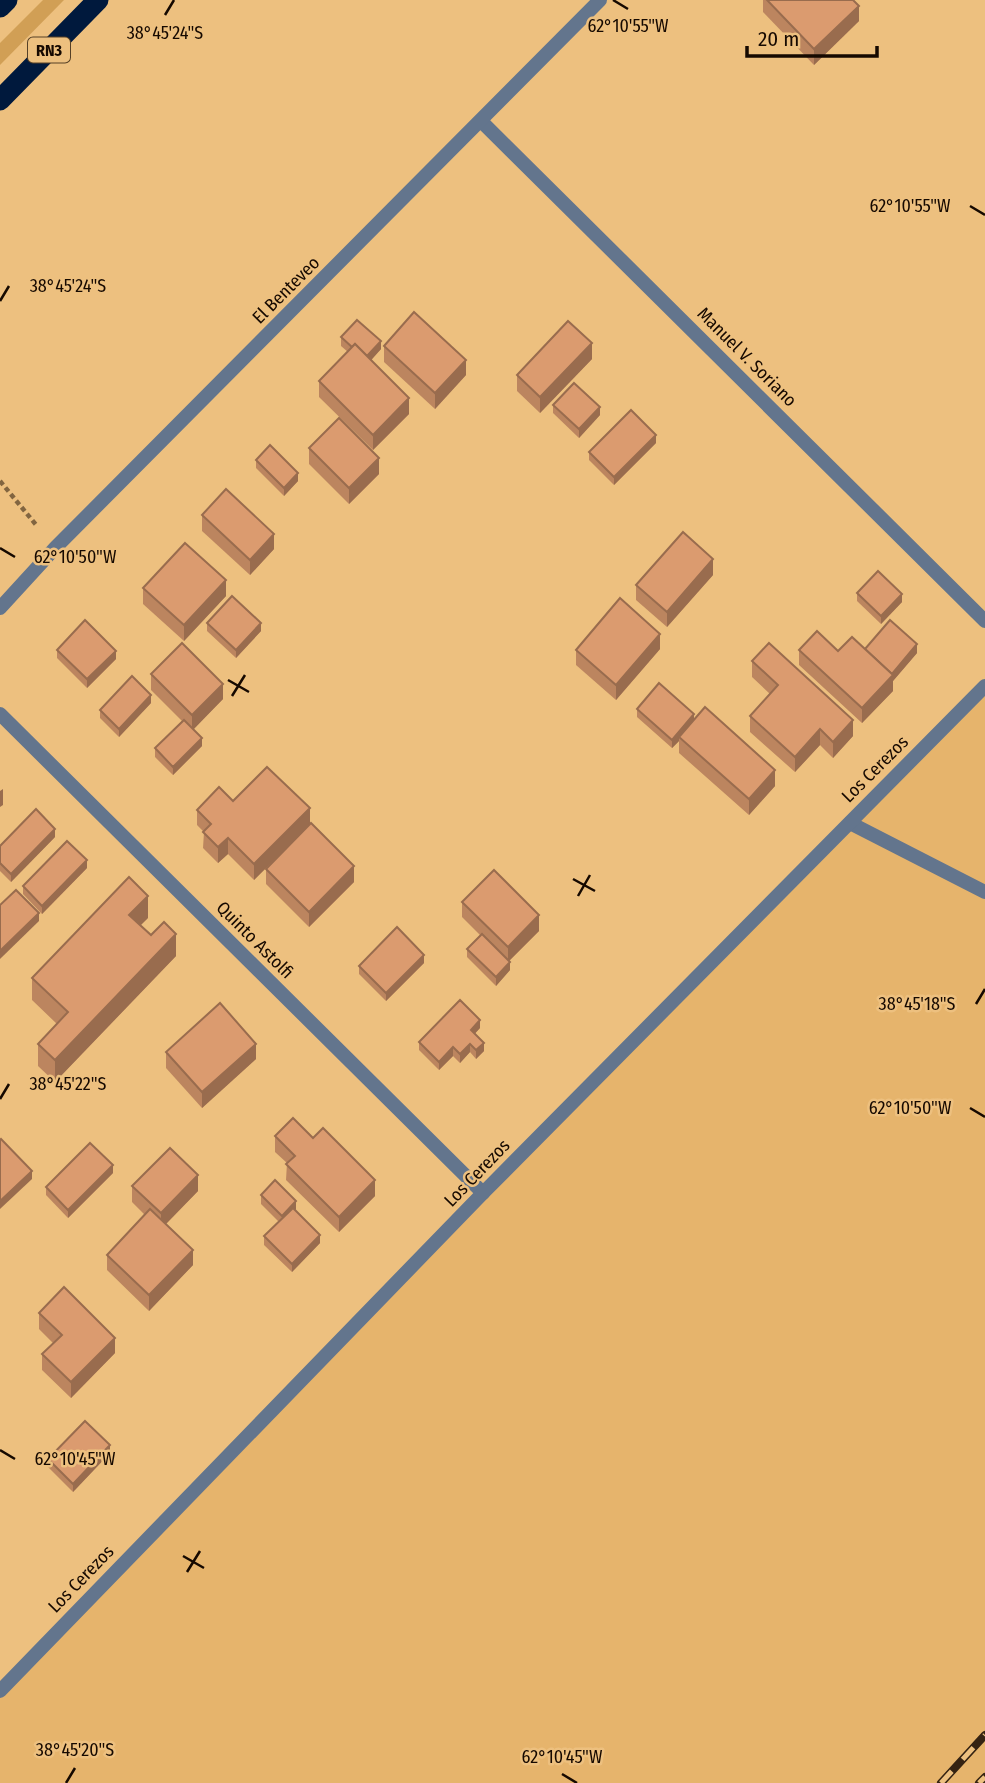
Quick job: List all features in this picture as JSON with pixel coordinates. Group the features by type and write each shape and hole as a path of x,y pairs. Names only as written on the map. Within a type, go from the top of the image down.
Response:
{"highway":[{"path":"0,7 6,0"},
{"name":"RN3","path":"0,100 98,0"}],"street":[{"name":"El Benteveo","path":"0,608 55,548 600,0"},
{"name":"Manuel V. Soriano","path":"481,121 985,621"},
{"name":"Los Cerezos","path":"0,1690 483,1193 985,686"},
{"name":"Quinto Astolfi","path":"0,714 483,1193"},
{"path":"849,823 985,892"}],"path":[{"path":"0,481 55,548"}],"shaded area":[{"path":"43,0 64,0 0,65 0,43"},
{"path":"985,686 985,1783 0,1783 0,1691"}],"building":[{"path":"767,0 853,0 859,6 814,49"},
{"path":"414,312 466,360 435,393 384,346"},
{"path":"357,320 381,341 367,356 355,344 352,347 341,337"},
{"path":"568,321 592,343 540,397 517,375"},
{"path":"355,344 409,398 373,435 319,381"},
{"path":"574,383 600,407 579,429 553,405"},
{"path":"631,410 656,435 614,477 589,452"},
{"path":"339,418 379,458 349,488 309,448"},
{"path":"270,445 298,473 284,488 256,460"},
{"path":"226,489 274,534 250,560 202,515"},
{"path":"683,532 713,559 667,612 636,585"},
{"path":"185,543 226,580 184,625 143,588"},
{"path":"878,571 902,594 881,616 857,593"},
{"path":"232,596 261,623 236,650 207,623"},
{"path":"620,598 660,634 616,685 576,650"},
{"path":"85,620 116,651 87,679 57,650"},
{"path":"890,620 917,644 892,674 865,649"},
{"path":"817,631 838,651 852,637 893,675 862,708 799,650"},
{"path":"182,643 223,684 192,715 151,674"},
{"path":"769,643 853,720 833,742 820,729 795,757 750,716 778,685 752,661"},
{"path":"132,676 151,695 119,729 100,710"},
{"path":"659,683 694,714 672,740 637,709"},
{"path":"705,707 775,770 749,799 679,737"},
{"path":"184,720 202,738 173,767 155,748"},
{"path":"267,767 310,808 254,864 228,838 218,847 203,832 211,824 197,810 219,787 233,801"},
{"path":"36,809 55,829 11,874 0,863 0,846"},
{"path":"311,823 354,866 309,912 266,869"},
{"path":"67,841 87,860 42,906 23,886"},
{"path":"494,870 539,915 508,947 462,902"},
{"path":"129,877 148,896 129,915 151,935 164,922 176,934 55,1060 38,1044 68,1012 32,978"},
{"path":"16,890 39,913 0,951 0,905"},
{"path":"397,927 424,955 386,993 359,966"},
{"path":"482,934 510,962 496,977 467,949"},
{"path":"460,1000 480,1020 471,1030 484,1043 476,1050 470,1044 460,1054 453,1047 439,1062 419,1042"},
{"path":"220,1003 256,1044 202,1092 166,1052"},
{"path":"293,1118 313,1138 323,1128 375,1180 339,1217 286,1164 295,1156 275,1136"},
{"path":"0,1140 32,1171 0,1201"},
{"path":"90,1143 113,1165 68,1210 46,1187"},
{"path":"170,1148 198,1175 161,1213 132,1186"},
{"path":"275,1180 296,1201 282,1216 261,1195"},
{"path":"293,1208 320,1235 292,1264 264,1236"},
{"path":"150,1209 193,1250 149,1295 107,1255"},
{"path":"64,1287 115,1338 71,1382 42,1354 62,1335 39,1313"},
{"path":"85,1421 110,1445 73,1484 48,1459"}],"railway":[{"path":"941,1783 985,1735"},
{"path":"979,1783 985,1777"}]}
